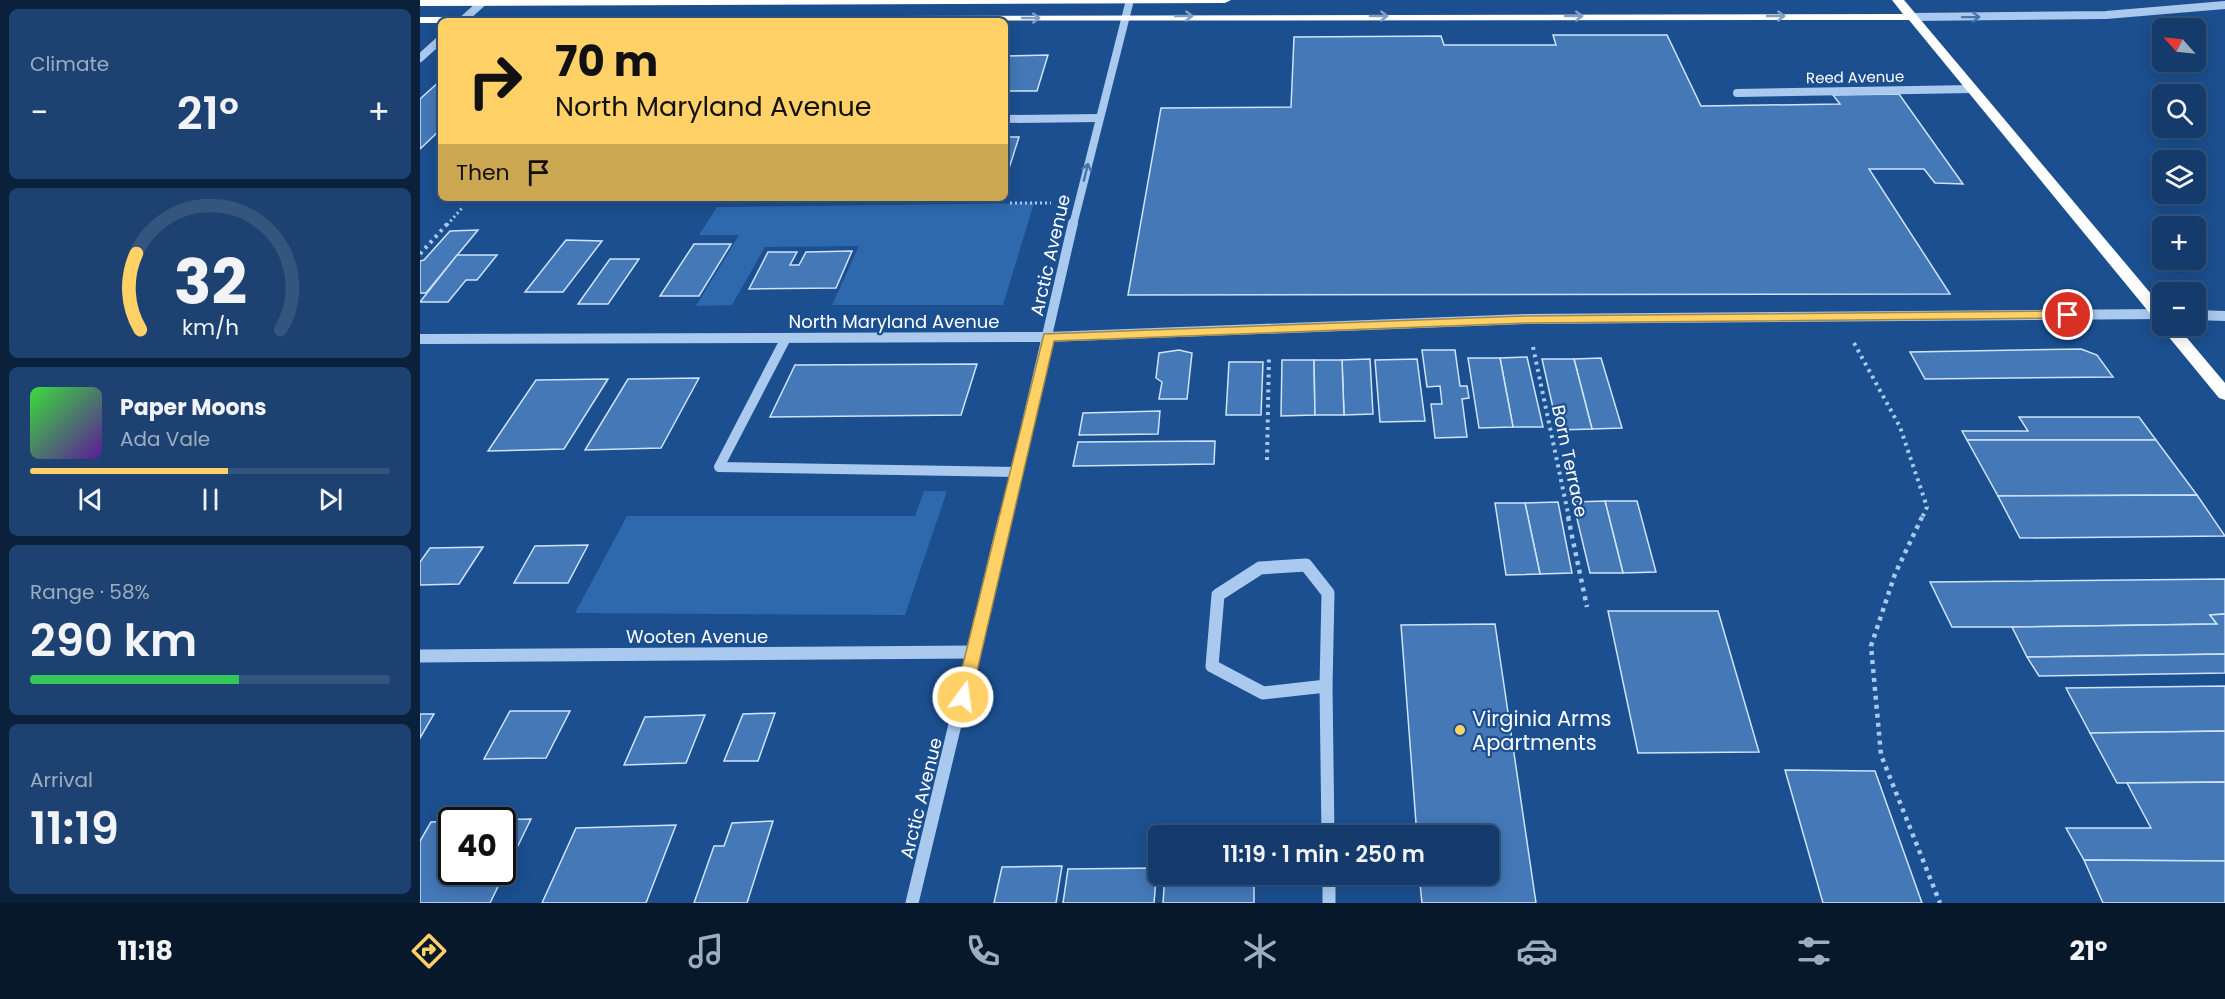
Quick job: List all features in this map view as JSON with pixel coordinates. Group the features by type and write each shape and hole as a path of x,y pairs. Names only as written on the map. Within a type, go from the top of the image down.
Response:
{"highway":[{"path":"420,3 1225,0"},
{"path":"1898,0 2152,304"},
{"path":"970,18 1912,17"},
{"path":"420,20 438,20"},
{"path":"2178,336 2225,394"}],"street":[{"name":"Arctic Avenue","path":"912,903 1017,472 1078,202 1130,0"},
{"path":"465,18 484,1"},
{"path":"1912,17 2106,15 2225,7"},
{"path":"420,58 438,42"},
{"name":"Reed Avenue","path":"1737,93 1973,89"},
{"path":"1008,118 1099,118"},
{"path":"2206,315 2225,316"},
{"name":"North Maryland Avenue","path":"420,339 1048,337 1527,320 1840,317 2152,318"},
{"path":"786,338 719,467 1017,472"},
{"path":"1326,686 1263,693 1212,666 1218,595 1260,568 1306,565 1328,593 1326,686 1328,825"},
{"name":"Wooten Avenue","path":"420,656 974,652"},
{"path":"1329,885 1329,903"}],"path":[{"path":"1010,203 1078,202"},
{"path":"420,254 462,208"},
{"path":"1840,317 1900,427 1927,507 1895,574 1871,646 1881,756 1940,903"},
{"name":"Born Terrace","path":"1527,320 1587,607"},
{"path":"1267,460 1270,328"}],"shaded area":[{"path":"1034,203 1003,305 832,305 859,246 765,247 732,305 696,306 739,235 699,235 717,207"},
{"path":"924,491 947,491 905,615 575,613 627,516 915,516"}],"building":[{"path":"1553,35 1667,35 1701,106 1840,104 1833,95 1899,94 1963,184 1935,183 1924,169 1869,169 1950,294 1128,295 1161,108 1291,107 1294,37 1441,36 1444,45 1556,45"},
{"path":"1048,55 1037,91 1008,91 1008,56"},
{"path":"438,83 438,132 420,149 420,99"},
{"path":"1008,137 1019,137 1008,172"},
{"path":"478,230 426,293 420,293 420,261 424,260 450,231"},
{"path":"566,240 602,241 563,292 525,292"},
{"path":"694,244 731,244 699,296 660,296"},
{"path":"852,251 836,288 749,289 768,252 797,252 790,265 799,265 806,252"},
{"path":"457,255 497,255 477,280 466,280 448,302 420,302"},
{"path":"610,259 639,259 608,304 578,304"},
{"path":"2081,349 2097,355 2113,377 1925,379 1910,352"},
{"path":"1179,350 1192,353 1187,399 1159,399 1162,382 1156,378 1159,353"},
{"path":"1422,350 1455,350 1460,386 1467,386 1469,398 1462,399 1467,437 1435,438 1431,404 1442,404 1440,386 1427,387"},
{"path":"1527,357 1543,427 1513,427 1500,358"},
{"path":"1468,358 1500,358 1513,427 1479,428"},
{"path":"1601,358 1622,428 1592,429 1574,359"},
{"path":"1370,359 1373,414 1344,415 1342,360"},
{"path":"1417,359 1425,421 1380,422 1375,360"},
{"path":"1542,359 1574,359 1592,429 1558,430"},
{"path":"1282,360 1314,360 1315,415 1281,416"},
{"path":"1314,360 1342,360 1344,415 1315,415"},
{"path":"1229,362 1263,362 1261,415 1226,415"},
{"path":"977,364 961,415 770,417 795,365"},
{"path":"699,378 661,448 585,450 628,379"},
{"path":"608,379 564,449 488,451 536,380"},
{"path":"1160,411 1158,434 1079,435 1083,413"},
{"path":"2019,417 2139,417 2156,440 1967,440 1962,431 2028,431"},
{"path":"1967,440 2156,440 2197,495 1998,496"},
{"path":"1215,441 1214,464 1073,466 1078,442"},
{"path":"2197,495 2225,536 2020,538 1998,496"},
{"path":"1605,501 1637,501 1656,572 1623,573"},
{"path":"1605,501 1623,573 1590,573 1573,502"},
{"path":"1558,502 1572,573 1540,574 1525,503"},
{"path":"1495,503 1525,503 1540,574 1506,575"},
{"path":"588,545 568,583 514,583 535,546"},
{"path":"483,547 459,584 420,585 420,562 430,548"},
{"path":"2225,579 2225,614 2210,615 2217,624 2012,627 1952,627 1930,582"},
{"path":"1608,611 1718,611 1759,752 1638,753"},
{"path":"2225,614 2225,654 2027,657 2012,627 2217,624 2210,615"},
{"name":"Virginia Arms Apartments","path":"1495,624 1536,903 1422,903 1420,885 1499,885 1499,825 1416,825 1401,625"},
{"path":"2225,654 2225,673 2039,676 2027,657"},
{"path":"2225,686 2225,731 2090,733 2066,688"},
{"path":"510,711 570,711 546,758 484,759"},
{"path":"775,713 758,761 724,761 743,714"},
{"path":"420,714 434,714 420,738"},
{"path":"705,715 686,763 624,765 645,717"},
{"path":"2225,731 2225,782 2117,783 2090,733"},
{"path":"1785,770 1875,771 1922,903 1823,903"},
{"path":"2225,782 2225,861 2084,860 2066,828 2151,828 2127,783"},
{"path":"516,819 531,819 516,850"},
{"path":"773,821 747,903 694,903 714,846 724,846 732,823"},
{"path":"431,822 438,822 438,885 499,885 490,903 420,903 420,841"},
{"path":"676,825 646,903 542,903 576,828"},
{"path":"2084,860 2225,861 2225,903 2103,903"},
{"path":"1062,866 1056,903 994,903 1002,867"},
{"path":"1148,868 1148,885 1156,885 1154,903 1063,903 1068,869"},
{"path":"1164,885 1254,885 1254,903 1163,903"}],"place":[{"name":"Virginia Arms Apartments","path":"1460,730"}],"route":[{"path":"963,697 1048,337 1527,320 2068,315"}]}
